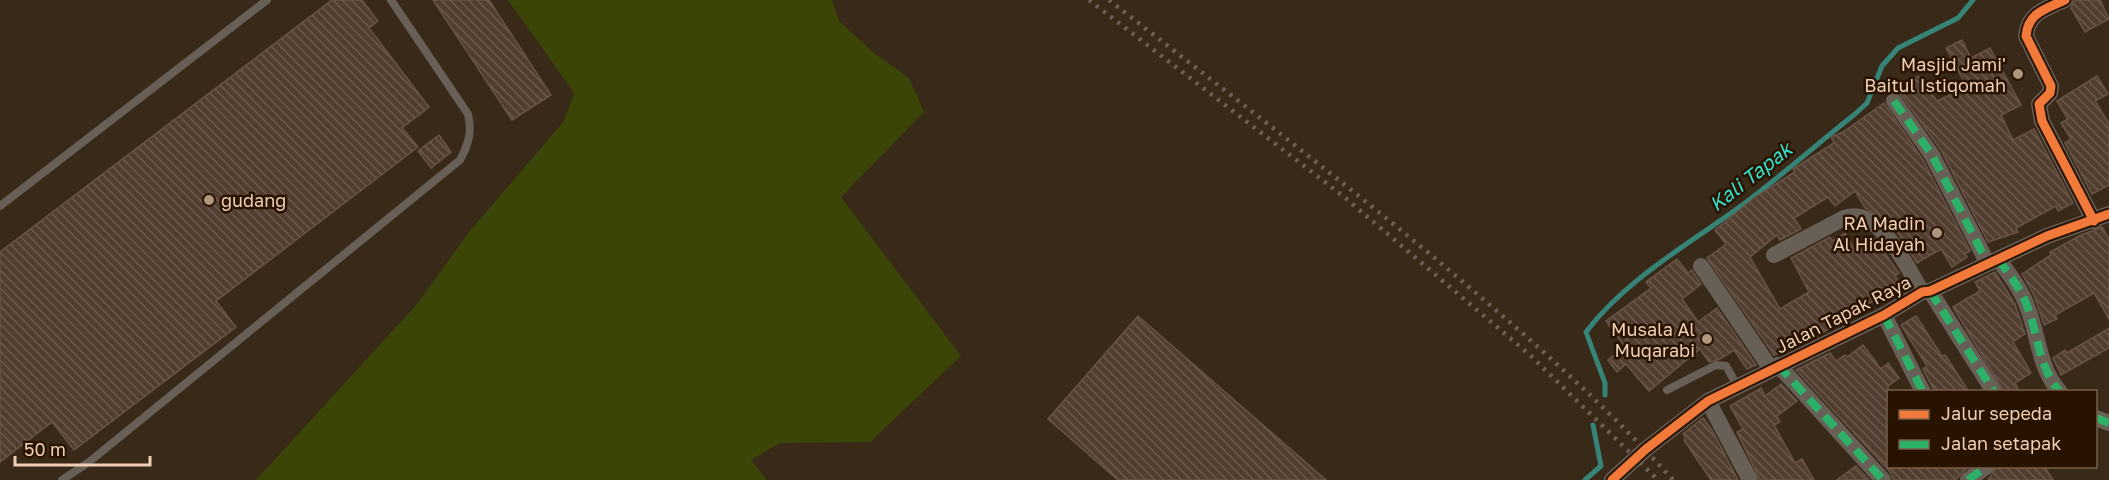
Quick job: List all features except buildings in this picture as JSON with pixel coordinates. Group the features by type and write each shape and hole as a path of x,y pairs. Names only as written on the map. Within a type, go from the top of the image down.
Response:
{"street":[{"path":"2065,0 2037,12 2031,18 2026,36 2051,86 2050,93 2039,104 2042,122 2104,218"},
{"path":"1894,101 1932,155 1993,260 2026,303 2037,337 2038,351 2056,390"},
{"path":"1774,255 1845,218 1852,215 1860,217 1885,233 1993,390"},
{"name":"Jalan Tapak Raya","path":"1612,480 1646,449 1708,401 1993,260 2047,236 2104,218"},
{"path":"1701,266 1774,367 1882,480"},
{"path":"1884,315 1922,390"},
{"path":"1708,401 1750,480"}],"lane":[{"path":"0,206 267,0"},
{"path":"62,480 89,462 460,160 470,137 468,114 391,0"},
{"path":"1667,390 1716,365 1726,366 1738,387"}],"green space":[{"path":"508,0 832,0 839,21 874,53 909,78 924,112 841,197 961,356 870,442 780,443 751,460 767,480 256,480 417,304 469,232 564,121 574,93"}],"waterway":[{"name":"Kali Tapak","path":"1605,395 1605,383 1586,332 1602,313 1659,263 1756,195 1855,114 1867,103 1882,66 1898,48 1958,18 1973,0"},
{"name":"Kali Tapak","path":"1585,480 1601,466 1593,425"}],"railway":[{"path":"1089,0 1343,196 1531,356 1658,480"},
{"path":"1109,0 1315,161 1468,286 1588,393 1673,480"}],"marked path":[{"path":"1894,101 1932,155 1987,262"},
{"path":"1998,259 2024,300 2043,362 2059,390"},
{"path":"1930,291 1993,390"},
{"path":"1884,315 1922,390"},
{"path":"1778,365 1883,480"},
{"path":"2097,418 2109,423"},
{"path":"1968,480 1984,468"}],"cycle path":[{"path":"2065,0 2044,9 2034,17 2027,28 2026,36 2051,86 2050,93 2039,104 2042,121 2094,221"},
{"path":"1612,480 1646,449 1708,401 1884,315 1922,292 1930,291 2047,236 2109,214"}],"place":[{"name":"Masjid Jami' Baitul Istiqomah","path":"2018,74"},
{"name":"gudang","path":"209,200"},
{"name":"RA Madin Al Hidayah","path":"1937,233"},
{"name":"Musala Al Muqarabi","path":"1707,339"}]}
